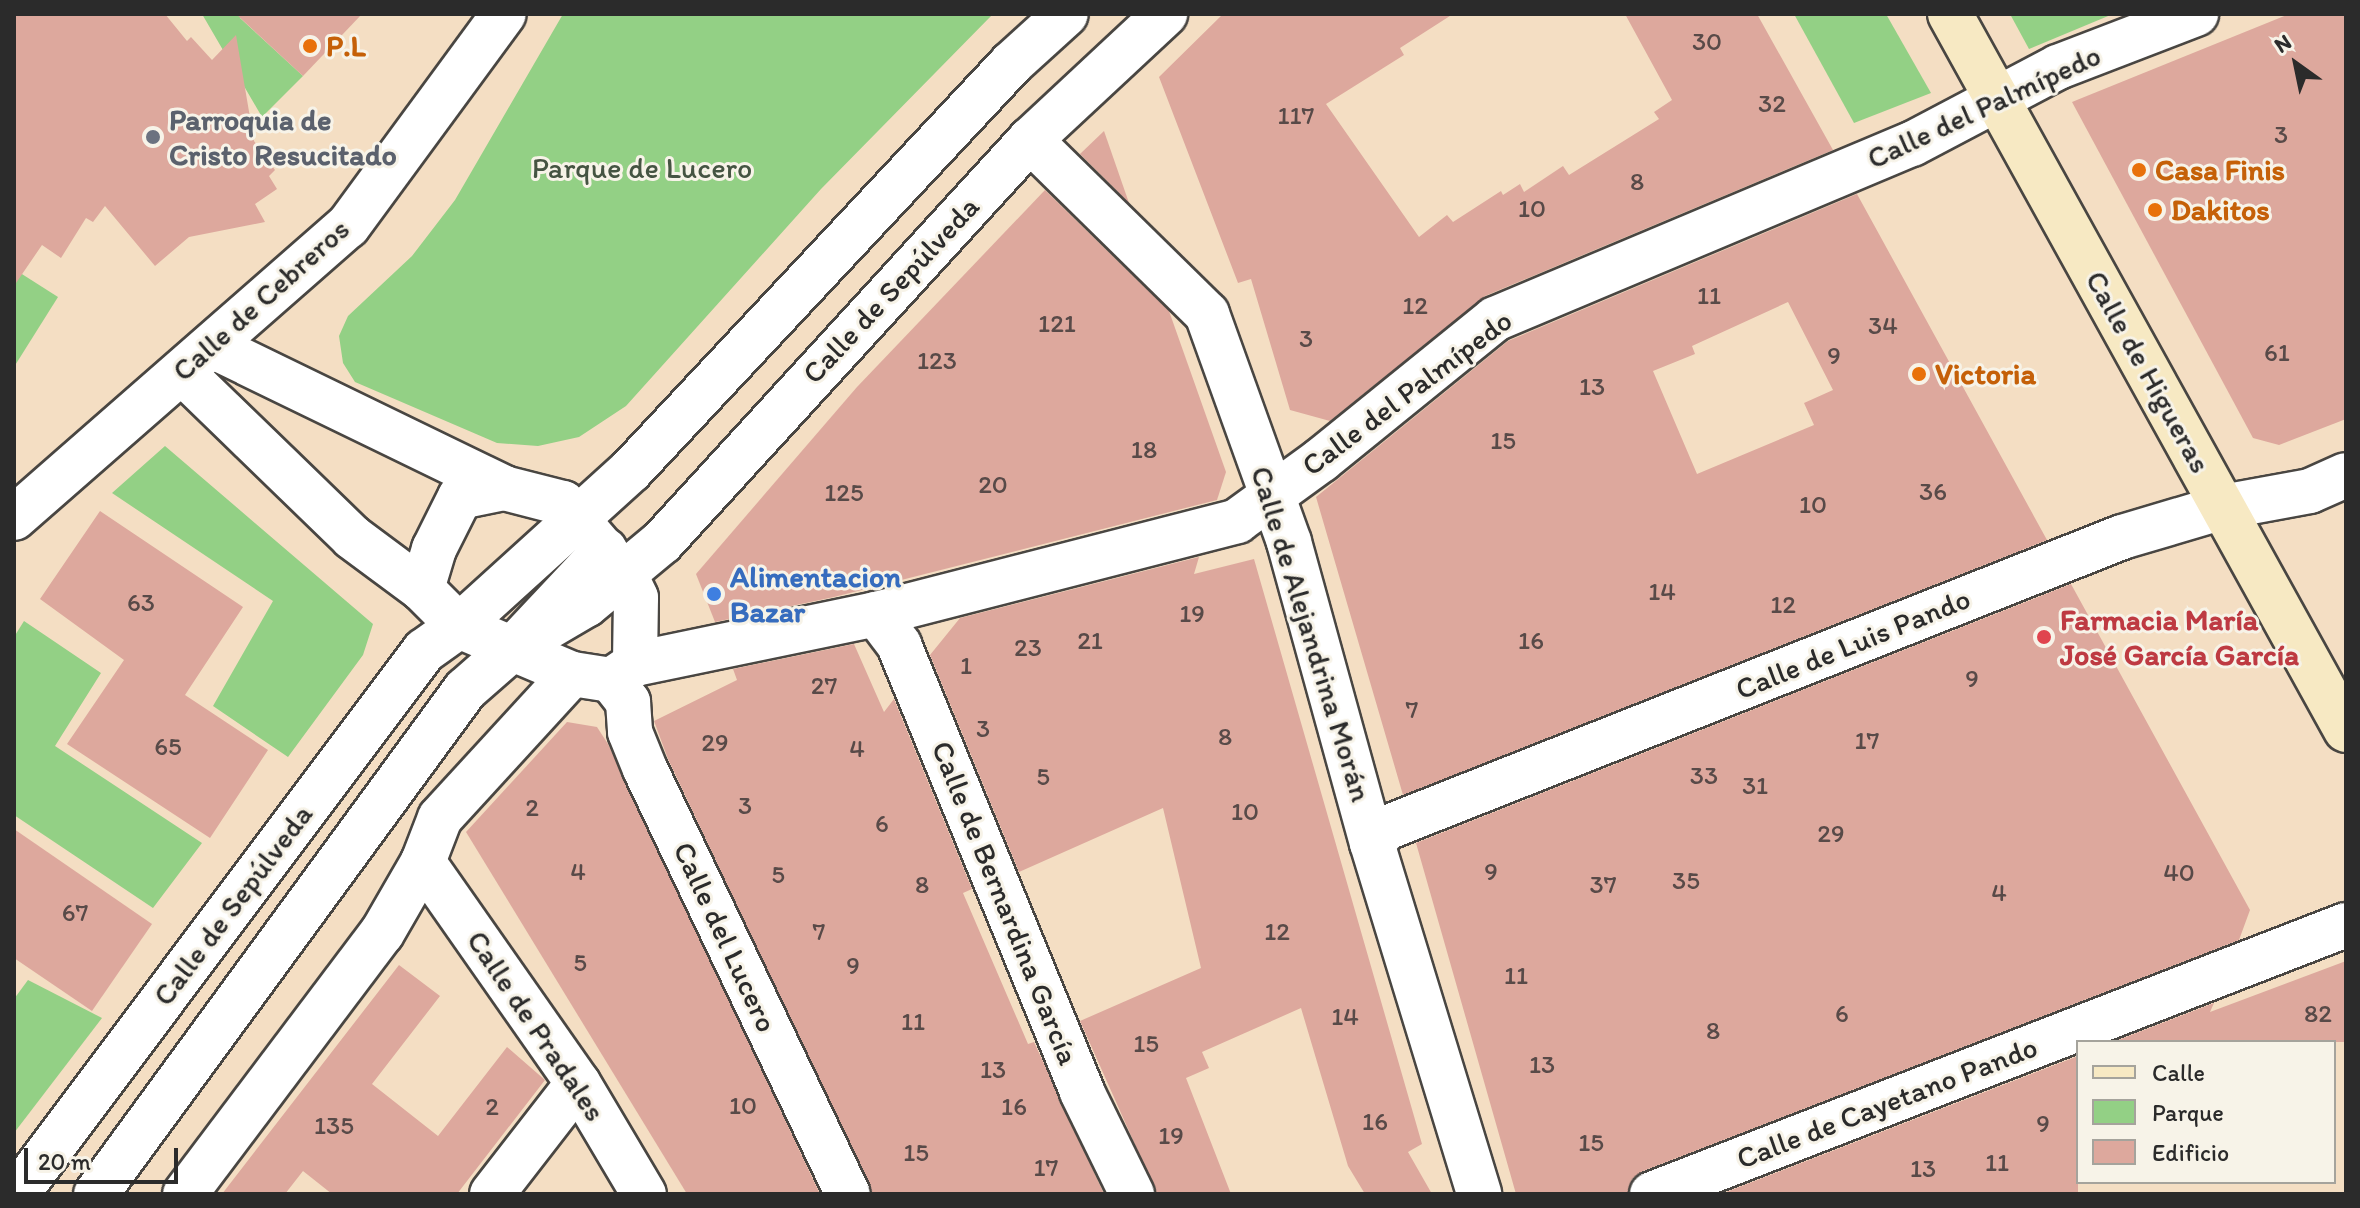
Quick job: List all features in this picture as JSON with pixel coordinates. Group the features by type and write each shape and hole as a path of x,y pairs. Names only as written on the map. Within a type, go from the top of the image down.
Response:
{"main road":[{"name":"Calle de Higueras","path":"1950,14 2346,730"}],"street":[{"name":"Calle de Cebreros","path":"14,518 348,226 504,14"},
{"name":"Calle de Sepúlveda","path":"96,1194 465,690 514,647 586,605 631,470 1011,64 1066,14"},
{"name":"Calle de Sepúlveda","path":"17,1194 424,651 459,626 603,547 683,520 1030,140 1165,14"},
{"name":"Calle del Palmípedo","path":"606,673 876,614 1237,521 1272,492 1321,460 1495,319 1912,144 1995,98 2196,14"},
{"name":"Calle de Alejandrina Morán","path":"1030,140 1207,314 1272,492 1372,843 1479,1194"},
{"path":"185,1194 382,933 423,862 440,818 606,673 636,598 603,547 563,503 504,488 198,359"},
{"path":"198,359 352,537 422,589 459,626 514,647 606,673"},
{"name":"Calle de Luis Pando","path":"1372,843 1386,828 2107,543 2223,507 2310,491 2346,475"},
{"path":"422,589 434,549 460,497 504,488"},
{"name":"Calle de Bernardina García","path":"876,614 899,645 1082,1092 1132,1194"},
{"name":"Calle del Lucero","path":"606,673 628,702 630,732 645,769 848,1194"},
{"name":"Calle de Pradales","path":"423,862 578,1083 644,1194"},
{"name":"Calle de Cayetano Pando","path":"1652,1194 2346,925"},
{"path":"492,1194 578,1083"}],"green space":[{"path":"202,14 244,14 240,18 303,76 262,117"},
{"name":"Parque de Lucero","path":"563,14 993,14 821,189 626,406 579,437 538,446 497,443 355,382 343,363 339,336 348,316 412,256 455,200"},
{"path":"1794,14 1886,14 1931,93 1854,123"},
{"path":"2010,14 2113,14 2029,49"},
{"path":"14,269 58,297 14,367"},
{"path":"165,446 373,624 363,655 288,757 213,706 273,601 112,493"},
{"path":"24,621 101,673 55,746 202,843 153,908 14,815 14,637"},
{"path":"28,980 102,1018 14,1133 14,999"}],"building":[{"name":"Parroquia de Cristo Resucitado","path":"14,14 165,14 187,41 191,37 212,60 236,35 254,141 275,170 269,176 277,189 255,204 265,222 189,237 155,266 105,206 93,222 86,218 61,258 42,245 14,286"},
{"path":"236,14 362,14 303,76"},
{"path":"1223,14 1453,14 1400,48 1404,55 1326,104 1419,237 1447,215 1453,222 1501,191 1503,195 1520,184 1524,192 1563,166 1569,175 1659,119 1654,112 1672,100 1625,14 1757,14 1833,150 1485,296 1330,421 1290,410 1251,279 1238,283 1159,77"},
{"path":"2289,14 2346,14 2346,419 2279,445 2253,438 2072,102"},
{"path":"1104,131 1129,203 1080,154"},
{"path":"1045,190 1169,311 1226,472 1217,500 834,597 715,622 696,574 857,387"},
{"path":"1857,194 2047,540 1403,795 1316,497 1508,341","holes":["1788,302 1833,390 1804,403 1814,425 1697,474 1653,371 1695,354 1692,346"]},
{"path":"100,511 243,607 185,695 268,750 210,838 67,744 124,660 40,599"},
{"path":"1199,557 1194,574 1254,559 1422,1144 1408,1152 1432,1194 1365,1194 1348,1166 1301,1008 1202,1052 1209,1068 1186,1078 1231,1194 1157,1194 1080,1021 1201,968 1163,808 1019,872 930,655 960,618"},
{"path":"2071,584 2250,910 2239,940 1643,1171 1632,1179 1628,1194 1516,1194 1416,843"},
{"path":"854,644 884,712 894,699 972,889 963,893 1028,1044 1034,1042 1104,1194 873,1194 668,759 654,721 737,680 733,669"},
{"path":"567,722 597,727 608,744 820,1194 687,1194 466,832"},
{"path":"14,829 152,924 92,1011 14,958"},
{"path":"2346,961 2346,1042 2118,1040 2214,1003 2210,1012"},
{"path":"399,965 440,996 372,1084 438,1136 507,1047 545,1080 457,1194 332,1194 303,1171 285,1194 222,1194"},
{"path":"2076,1057 2078,1194 1721,1194"}],"place":[{"name":"P.L","path":"310,46"},
{"name":"Parroquia de Cristo Resucitado","path":"153,137"},
{"name":"Casa Finis","path":"2139,170"},
{"name":"Dakitos","path":"2155,210"},
{"name":"Victoria","path":"1919,374"},
{"name":"Alimentacion Bazar","path":"714,594"},
{"name":"Farmacia María José García García","path":"2044,637"}]}
